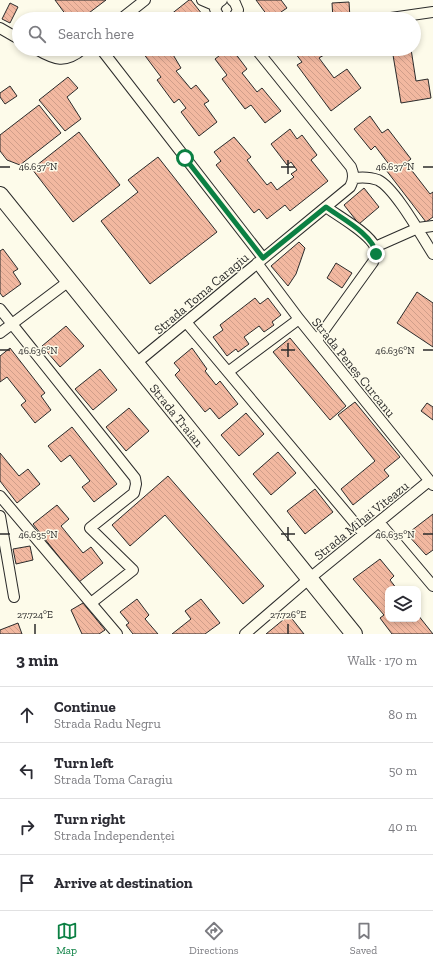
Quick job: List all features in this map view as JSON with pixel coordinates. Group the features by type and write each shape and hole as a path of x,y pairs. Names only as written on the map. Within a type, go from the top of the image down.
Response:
{"main road":[{"name":"Strada Traian","path":"0,196 354,634"}],"street":[{"path":"130,12 145,0"},
{"path":"202,0 219,3"},
{"path":"235,1 238,10 237,12"},
{"path":"421,14 433,12"},
{"path":"0,28 12,35"},
{"path":"53,56 67,59 74,56"},
{"name":"Strada Peneș Curcanu","path":"106,56 260,260 299,319 431,483"},
{"path":"262,56 351,167 354,178 369,178 385,184 418,228 433,254"},
{"name":"Strada Toma Caragiu","path":"135,364 350,187 354,178"},
{"path":"317,340 373,262 376,254 375,247 364,235 326,207"},
{"path":"375,247 418,228 433,226"},
{"path":"0,333 69,281"},
{"path":"0,309 135,478 136,484 134,493 90,528 133,570 91,602"},
{"path":"228,372 299,319"},
{"path":"186,322 364,534"},
{"name":"Strada Mihai Viteazu","path":"245,634 364,534 431,483"},
{"path":"0,496 117,634"},
{"path":"0,516 14,597"},
{"path":"379,522 433,586"}],"building":[{"path":"55,0 106,0 90,12 64,12"},
{"path":"191,0 200,12 174,12"},
{"path":"256,0 281,0 287,8 281,12 265,12"},
{"path":"349,2 350,12 333,12 332,3"},
{"path":"10,3 18,7 16,12 12,12 12,19 10,23 2,19"},
{"path":"145,56 174,56 181,68 176,71 191,89 196,85 209,101 204,104 217,122 199,136 181,112 186,108 179,99 174,103 157,80 161,77"},
{"path":"219,56 237,56 247,69 242,73 257,92 262,88 281,111 265,123 251,105 245,109 222,79 227,75 215,59"},
{"path":"297,56 322,56 319,58 334,78 347,69 361,88 331,111 297,65 302,62"},
{"path":"393,56 412,56 416,81 428,79 431,98 401,103"},
{"path":"68,77 78,88 67,97 81,119 65,131 39,100"},
{"path":"10,86 17,96 5,104 0,97 0,93"},
{"path":"39,105 61,133 20,165 7,160 0,151 0,135"},
{"path":"370,116 382,133 388,129 411,159 406,163 430,194 433,192 433,217 426,222 386,170 391,167 375,146 371,150 354,129"},
{"path":"290,129 297,139 302,135 317,155 311,160 328,181 290,211 285,205 267,219 259,209 254,213 216,165 221,161 214,152 234,137 251,157 247,160 267,185 271,182 277,190 294,177 291,174 297,170 291,162 287,165 271,144"},
{"path":"79,132 120,185 73,222 32,169"},
{"path":"158,157 217,232 150,284 101,221 138,192 128,180"},
{"path":"364,188 379,207 359,224 344,205"},
{"path":"299,242 305,248 296,274 288,286 271,266"},
{"path":"3,249 18,269 13,272 21,284 3,297 0,293 0,251"},
{"path":"336,263 352,273 342,288 327,278"},
{"path":"417,292 433,303 433,347 397,323"},
{"path":"255,298 260,304 268,298 281,315 272,322 274,325 264,332 259,326 244,337 249,344 238,352 236,349 227,356 213,337 223,330 220,325"},
{"path":"66,326 84,346 60,367 42,346"},
{"path":"290,338 346,406 330,420 273,352"},
{"path":"10,348 45,393 41,396 51,410 35,423 21,405 26,401 7,377 0,382 0,356"},
{"path":"192,348 207,369 205,371 216,385 220,381 238,404 219,419 210,408 205,412 175,375 180,370 174,363"},
{"path":"100,369 117,390 93,410 75,389"},
{"path":"355,402 400,457 384,470 389,476 353,505 341,489 375,461 338,415"},
{"path":"427,403 433,407 433,420 421,411"},
{"path":"129,408 149,431 126,451 106,427"},
{"path":"246,413 264,434 239,456 221,435"},
{"path":"72,427 117,484 94,502 82,487 90,481 70,455 61,462 48,446"},
{"path":"278,452 296,473 271,495 253,474"},
{"path":"0,453 19,476 28,469 40,484 17,503 0,481"},
{"path":"168,476 264,586 243,604 165,515 130,546 112,525"},
{"path":"315,489 333,512 305,534 287,511"},
{"path":"57,505 69,519 61,526 83,553 91,547 103,563 79,582 33,524"},
{"path":"433,514 433,550 426,555 407,534"},
{"path":"30,546 33,560 16,564 13,549"},
{"path":"380,559 394,576 390,580 395,586 385,586 385,622 421,622 421,619 433,634 392,634 380,618 384,615 353,579"},
{"path":"137,599 149,615 145,619 158,634 133,634 126,625 129,623 120,612"},
{"path":"201,599 220,623 205,634 172,634 191,619 185,611"},
{"path":"83,603 105,630 99,634 82,634 71,610"},
{"path":"289,615 304,634 266,634"},
{"path":"18,623 22,634 0,634 0,630"}],"route":[{"path":"185,158 263,258 326,207 364,235 375,247 376,254"}]}
